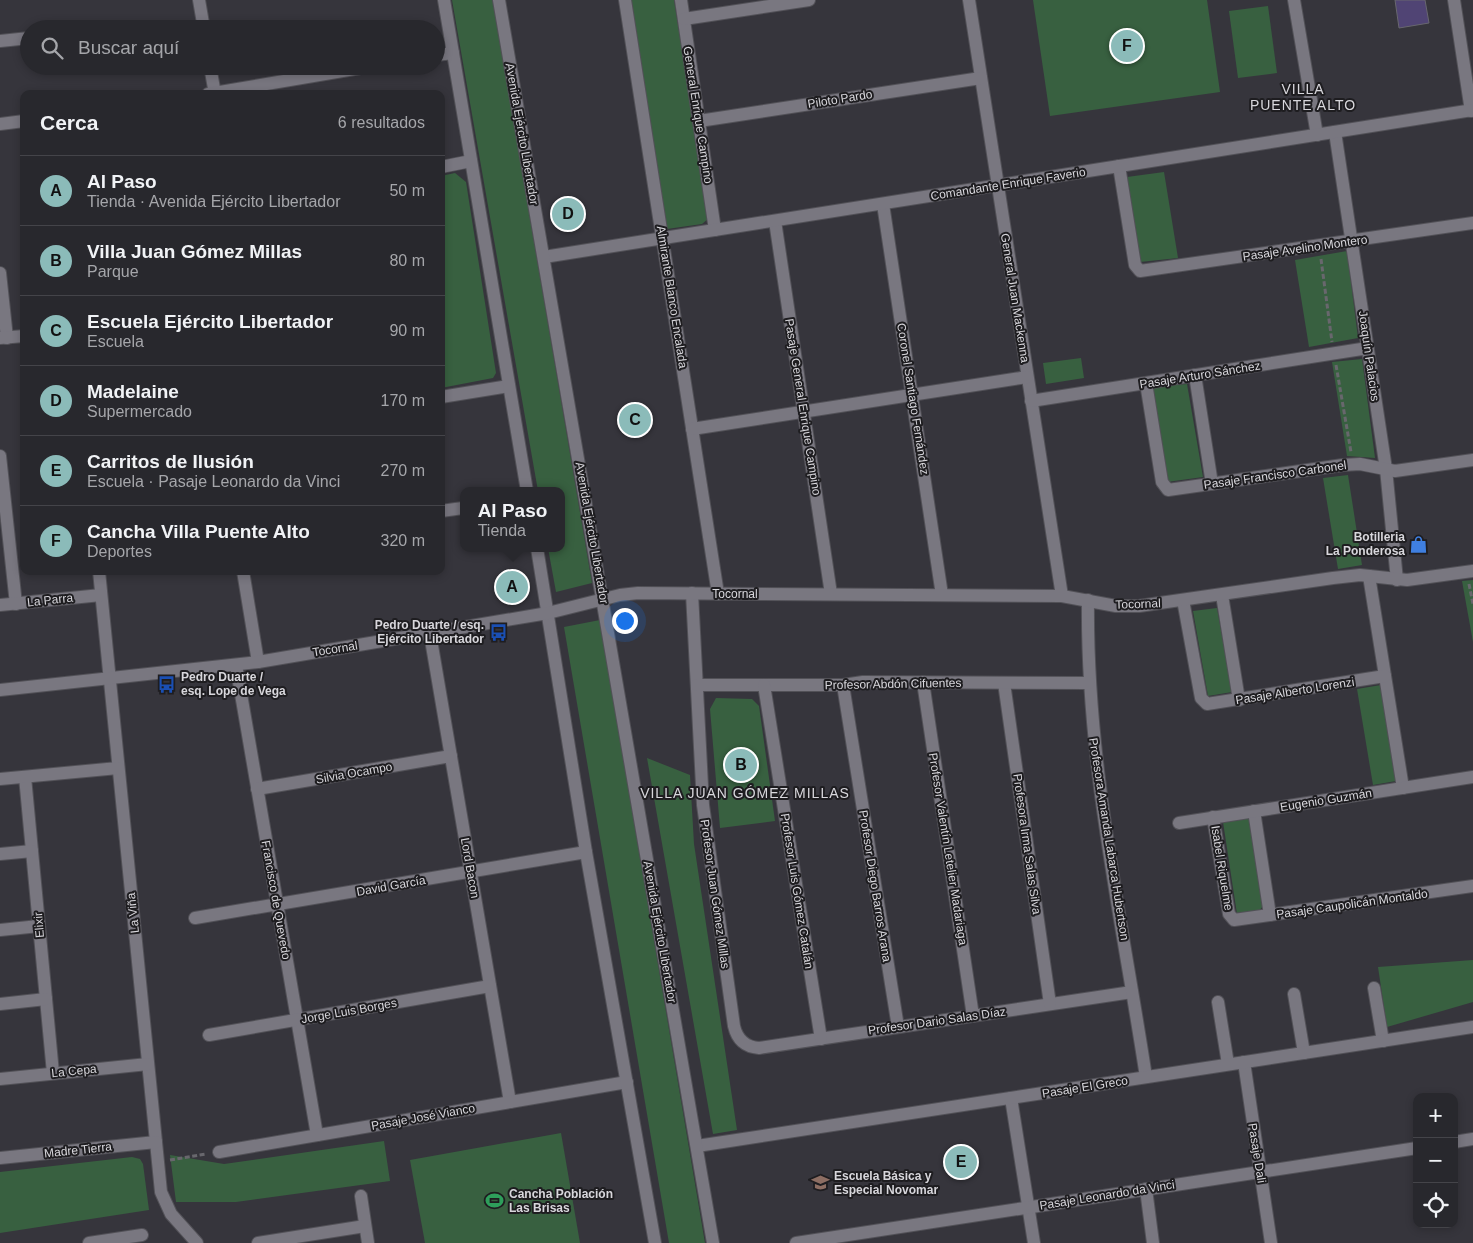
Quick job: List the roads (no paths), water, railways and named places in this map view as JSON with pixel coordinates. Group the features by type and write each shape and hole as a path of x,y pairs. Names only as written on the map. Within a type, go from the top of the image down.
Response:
{"street":[{"path":"199,0 202,20"},
{"path":"444,0 525,487"},
{"name":"Avenida Ejército Libertador","path":"498,0 544,257 713,1243"},
{"name":"Almirante Blanco Encalada","path":"625,0 718,594"},
{"name":"General Enrique Campino","path":"681,0 715,230"},
{"path":"684,19 809,0"},
{"name":"General Juan Mackenna","path":"969,0 1062,596"},
{"path":"1294,0 1317,135"},
{"path":"1454,0 1472,111"},
{"path":"0,41 20,39"},
{"path":"445,54 453,53"},
{"path":"211,75 213,90"},
{"path":"231,90 319,75"},
{"name":"Piloto Pardo","path":"699,121 981,78"},
{"name":"Comandante Enrique Faverio","path":"544,257 1472,111"},
{"path":"0,124 20,122"},
{"name":"Joaquín Palacios","path":"1335,132 1386,470 1398,580"},
{"path":"445,166 471,161"},
{"name":"Pasaje Avelino Montero","path":"1119,166 1138,270 1143,272 1473,223"},
{"name":"Coronel Santiago Fernández","path":"883,204 942,595"},
{"name":"Pasaje General Enrique Campino","path":"775,221 831,594"},
{"path":"0,273 4,338 20,336"},
{"name":"Pasaje Arturo Sánchez","path":"1031,401 1368,348"},
{"path":"1195,375 1212,484"},
{"path":"692,429 1028,377"},
{"name":"Pasaje Francisco Carbonel","path":"1146,383 1162,482 1165,488 1172,490 1353,464 1386,470 1402,470 1473,460"},
{"path":"445,396 509,386"},
{"path":"0,456 16,604"},
{"path":"445,510 460,508"},
{"path":"537,552 586,852 655,1243"},
{"name":"Tocornal","path":"0,690 258,662 548,614 603,599 638,593 1062,596 1128,607 1333,578 1369,576 1398,580 1469,572"},
{"name":"La Viña","path":"99,575 160,1192 166,1207 198,1243"},
{"path":"244,575 258,662"},
{"path":"1369,576 1403,788"},
{"name":"Profesor Juan Gómez Millas","path":"692,593 701,776 708,844 734,1026 743,1043"},
{"name":"La Parra","path":"0,605 101,595"},
{"path":"1222,595 1239,700"},
{"name":"Profesora Amanda Labarca Hubertson","path":"1088,600 1089,683 1094,744 1146,1077"},
{"name":"Pasaje Alberto Lorenzi","path":"1183,600 1201,698 1204,704 1385,676"},
{"name":"Lord Bacon","path":"430,634 510,1102"},
{"name":"Francisco de Quevedo","path":"236,665 317,1135"},
{"name":"Profesor Abdón Cifuentes","path":"697,685 843,685 863,682 1089,683"},
{"name":"Profesor Valentín Letelier Madariaga","path":"922,682 973,1016"},
{"name":"Profesora Irma Salas Silva","path":"1004,683 1050,1004"},
{"name":"Profesor Luis Gómez Catalán","path":"764,685 821,1039"},
{"name":"Profesor Diego Barros Arana","path":"843,685 898,1027"},
{"name":"Silvia Ocampo","path":"257,789 451,756"},
{"path":"0,780 118,768"},
{"name":"Elixir","path":"25,777 53,1073"},
{"name":"Eugenio Guzmán","path":"1179,823 1473,777"},
{"path":"1254,811 1270,915"},
{"name":"Isabel Riquelme","path":"1213,817 1231,919"},
{"path":"0,854 32,851"},
{"name":"David García","path":"195,918 586,852"},
{"name":"Pasaje Caupolicán Montaldo","path":"1231,919 1473,886"},
{"path":"0,930 39,926"},
{"name":"Jorge Luis Borges","path":"208,1035 490,986"},
{"path":"1374,988 1383,1041"},
{"name":"Profesor Dario Salas Díaz","path":"743,1043 759,1048 1132,992"},
{"path":"1294,994 1304,1053"},
{"path":"0,1004 46,999"},
{"path":"1218,1002 1228,1064"},
{"name":"Pasaje El Greco","path":"697,1146 1473,1027"},
{"name":"Pasaje Dali","path":"1244,1062 1271,1243"},
{"name":"La Cepa","path":"0,1079 148,1064"},
{"name":"Pasaje José Vianco","path":"219,1152 626,1082"},
{"path":"1011,1098 1034,1243"},
{"path":"1458,1141 1473,1139"},
{"name":"Madre Tierra","path":"0,1158 156,1142"},
{"name":"Pasaje Leonardo da Vinci","path":"796,1243 1413,1149"},
{"path":"1146,1189 1153,1243"},
{"path":"361,1196 368,1243"},
{"path":"258,1243 289,1240 366,1226"},
{"path":"89,1243 142,1235"}],"place":[{"name":"Cancha Villa Puente Alto","path":"1127,46"},
{"name":"Madelaine","path":"568,214"},
{"name":"Escuela Ejército Libertador","path":"635,420"},
{"name":"Botilleria La Ponderosa","path":"1419,544"},
{"name":"Al Paso","path":"512,587"},
{"name":"Pedro Duarte / esq. Ejército Libertador","path":"498,632"},
{"name":"Pedro Duarte / esq. Lope de Vega","path":"167,684"},
{"name":"Villa Juan Gómez Millas","path":"741,765"},
{"name":"Carritos de Ilusión","path":"961,1162"},
{"name":"Escuela Básica y Especial Novomar","path":"820,1183"},
{"name":"Cancha Población Las Brisas","path":"495,1201"}],"district":[{"name":"VILLA PUENTE ALTO","path":"1303,98"},
{"name":"VILLA JUAN GÓMEZ MILLAS","path":"745,793"}]}
